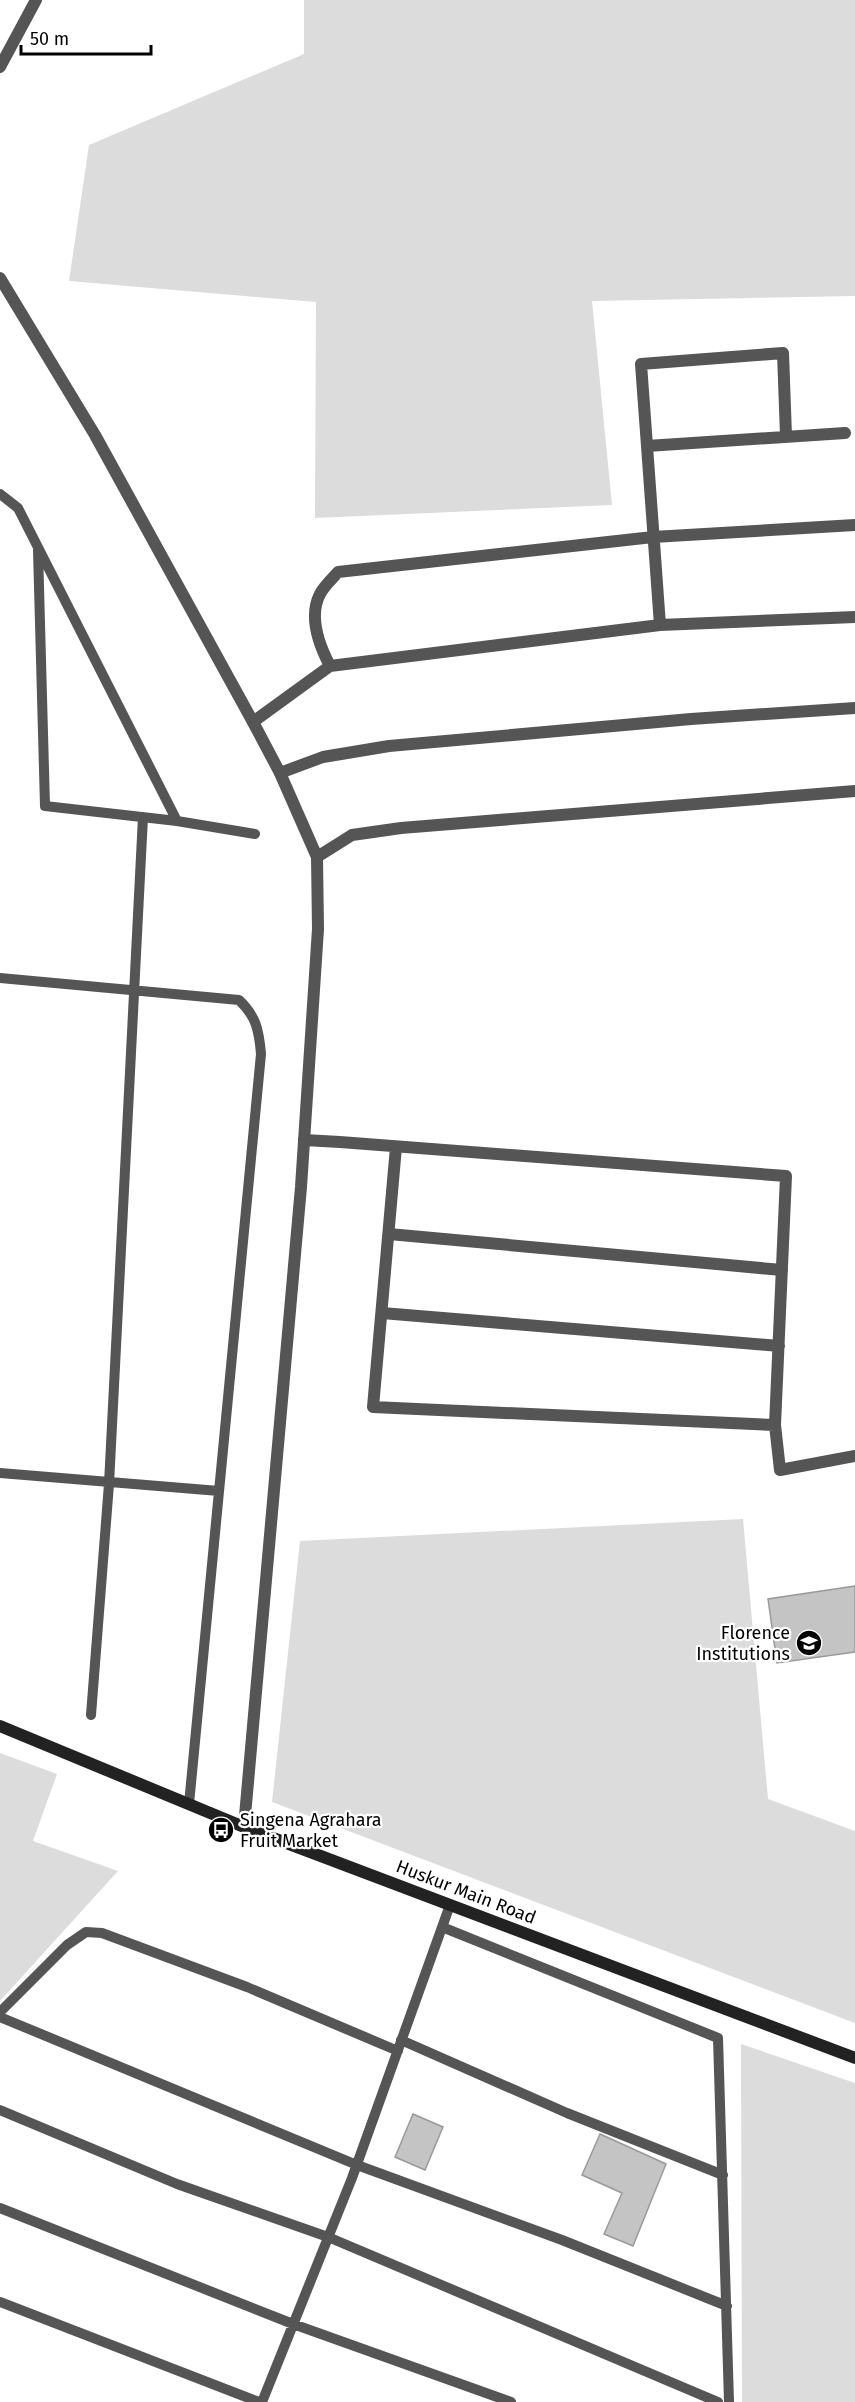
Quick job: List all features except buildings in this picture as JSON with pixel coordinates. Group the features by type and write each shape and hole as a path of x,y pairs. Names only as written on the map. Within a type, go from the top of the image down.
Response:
{"main road":[{"name":"Huskur Main Road","path":"0,1726 244,1827 855,2058"}],"street":[{"path":"0,67 36,0"},
{"path":"0,278 95,435 253,722 280,773 317,857 318,929 304,1140 244,1827"},
{"path":"660,625 641,364 783,353 786,436"},
{"path":"647,446 845,433"},
{"path":"330,666 321,648 315,617 320,594 338,572 653,537 855,525"},
{"path":"253,722 330,666 660,625 855,617"},
{"path":"280,773 323,757 389,746 691,719 855,708"},
{"path":"317,857 352,835 401,828 855,791"},
{"path":"304,1140 786,1176 775,1425 780,1470 855,1456"},
{"path":"396,1147 374,1407 775,1425"},
{"path":"389,1234 782,1270"},
{"path":"382,1313 779,1346"}],"lane":[{"path":"0,494 18,508 177,821"},
{"path":"38,545 45,807 177,821 255,834"},
{"path":"91,1715 109,1484 136,990 143,817"},
{"path":"0,978 239,999 252,1012 259,1028 261,1054 189,1804"},
{"path":"0,1473 109,1484 219,1491"},
{"path":"0,2302 261,2402 357,2165 450,1905"},
{"path":"442,1927 718,2038 729,2402"},
{"path":"723,2175 399,2045 102,1933 86,1932 67,1945 0,2014 357,2165 562,2240 727,2307"},
{"path":"0,2110 177,2184 328,2237 718,2402"},
{"path":"0,2208 293,2324 512,2402"}],"shaded area":[{"path":"304,0 855,0 855,296 592,301 612,505 315,518 316,302 69,281 89,145 304,54"},
{"path":"743,1519 768,1799 855,1831 855,2023 272,1802 300,1541"},
{"path":"0,1753 57,1774 33,1841 118,1871 0,2001"},
{"path":"741,2044 855,2083 855,2402 742,2402"}],"place":[{"name":"Florence Institutions","path":"809,1643"},
{"name":"Singena Agrahara Fruit Market","path":"221,1830"}]}
